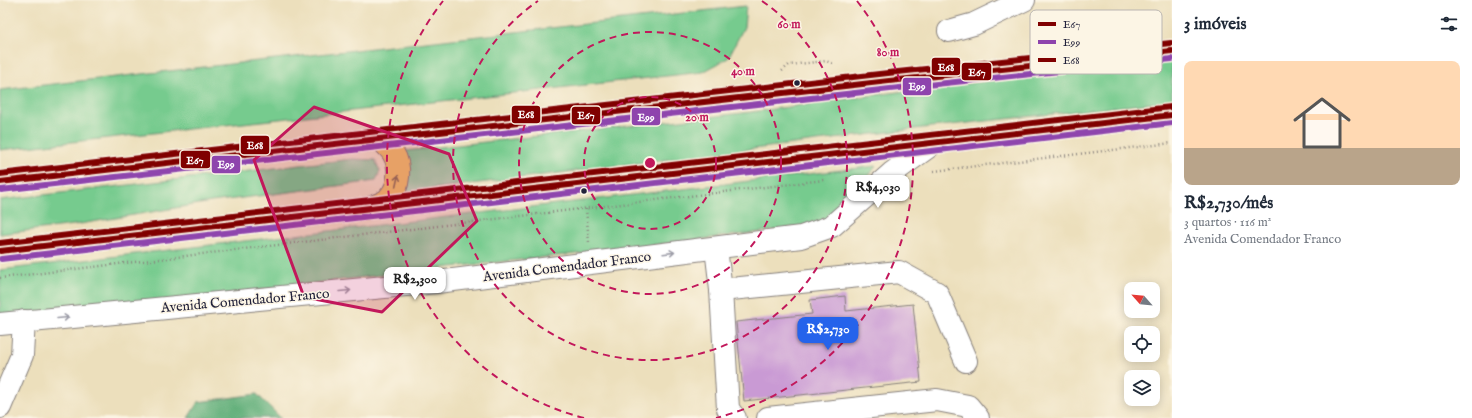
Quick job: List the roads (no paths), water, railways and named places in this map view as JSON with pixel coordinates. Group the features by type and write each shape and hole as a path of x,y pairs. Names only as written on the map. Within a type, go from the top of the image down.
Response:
{"highway":[{"path":"1162,52 1172,51"},
{"path":"0,182 1030,66"},
{"name":"Avenida Comendador Franco","path":"0,251 1172,115"},
{"path":"372,208 389,199 396,187 399,173 393,152 380,139"}],"street":[{"path":"950,31 974,24 1024,0"},
{"name":"Avenida Comendador Franco","path":"0,324 437,282 801,237 832,226 892,173 935,142"},
{"path":"716,248 721,290 728,409 735,418"},
{"path":"721,290 899,272 937,293 966,361"},
{"path":"0,407 22,355 24,321"},
{"path":"768,418 937,400 968,406 978,418"}]}
